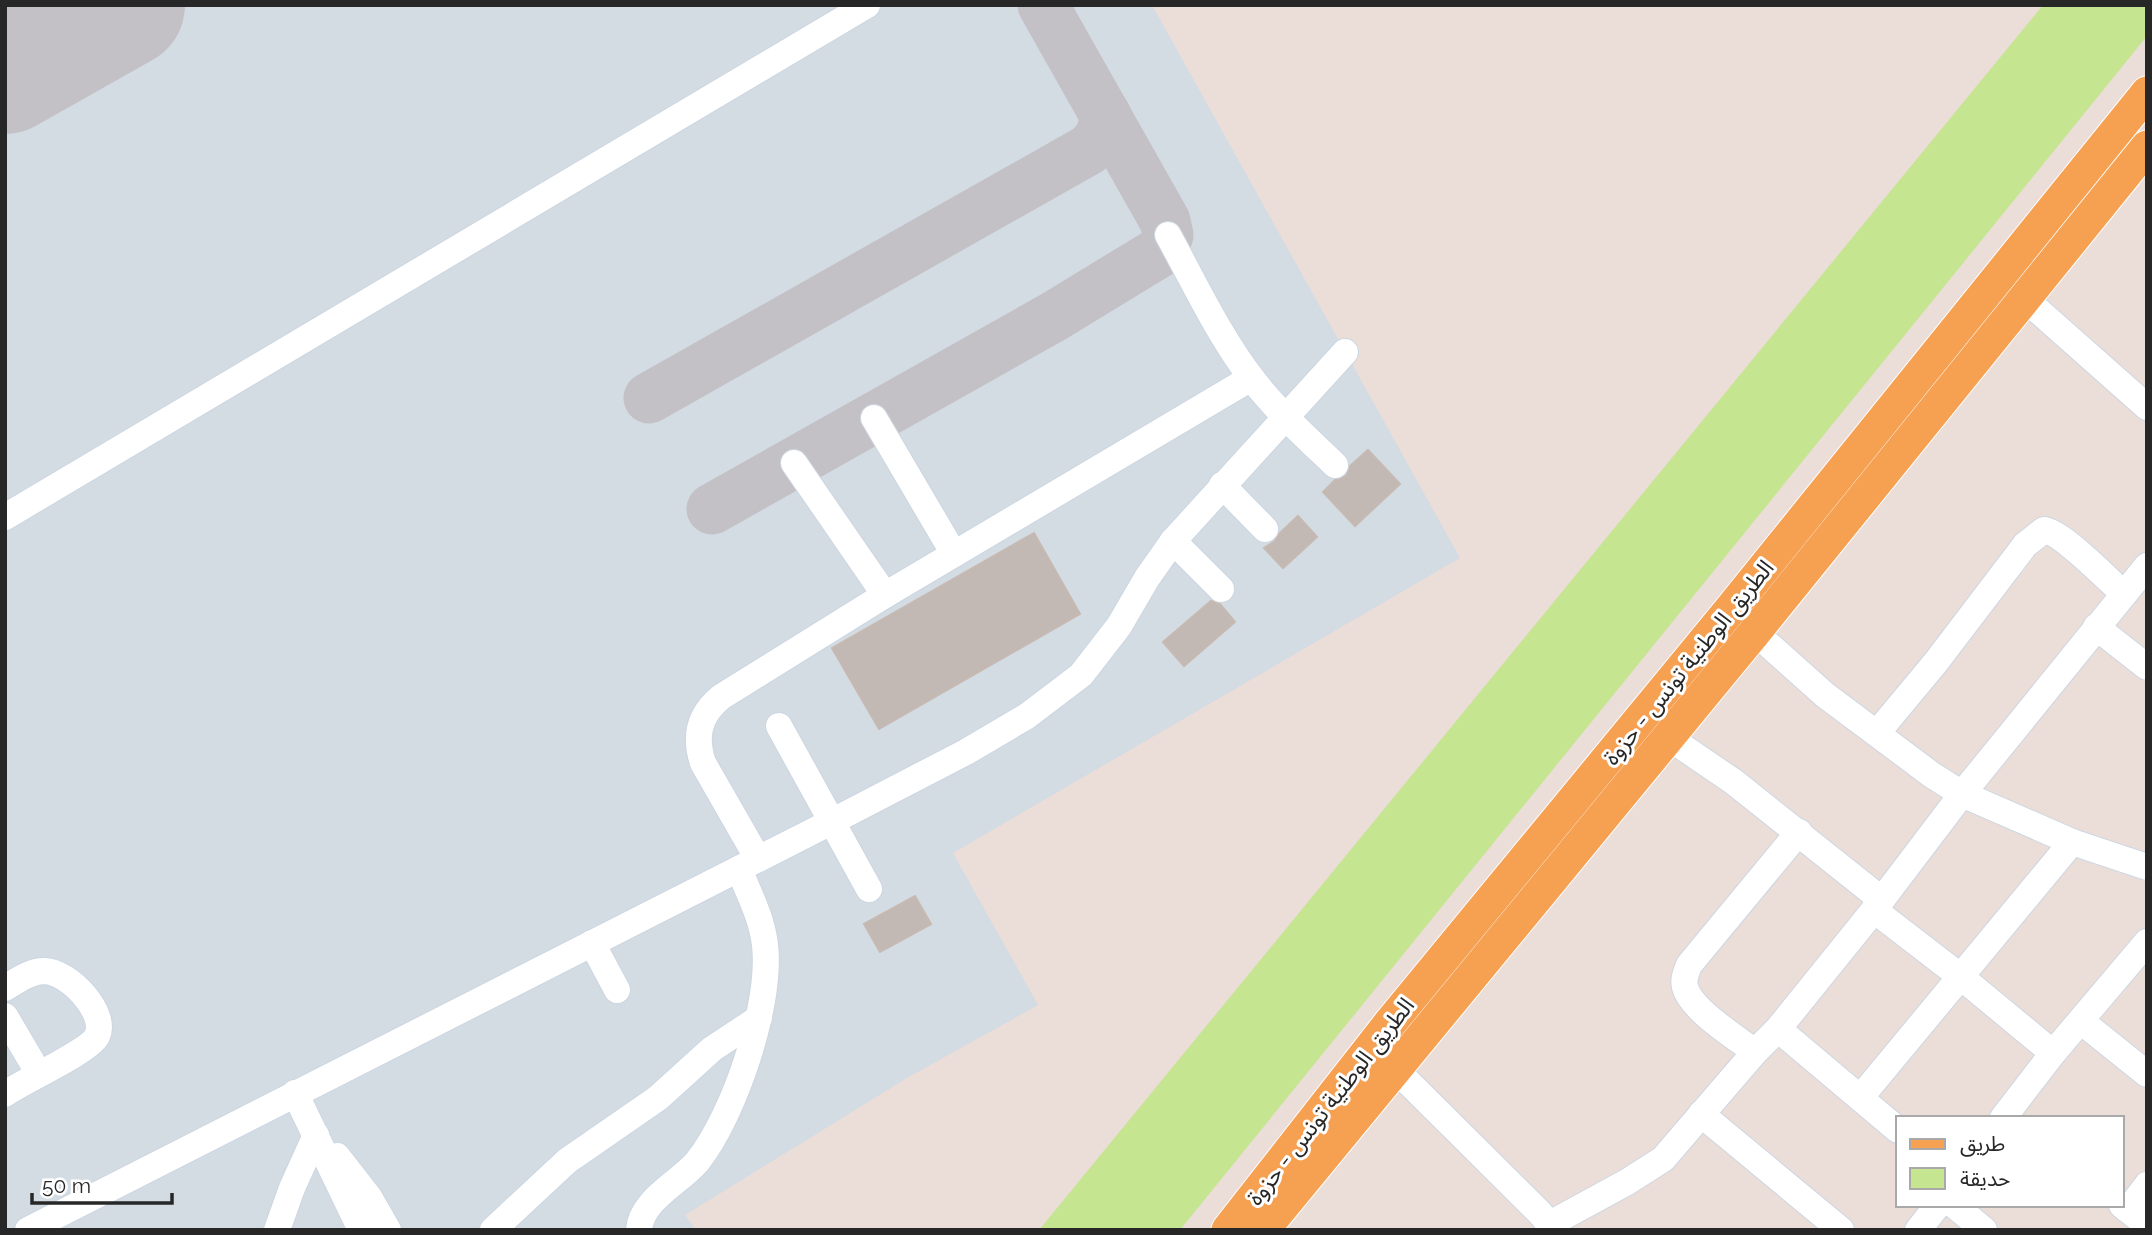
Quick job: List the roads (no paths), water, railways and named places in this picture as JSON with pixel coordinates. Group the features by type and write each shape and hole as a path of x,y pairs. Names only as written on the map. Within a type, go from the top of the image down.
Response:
{"main road":[{"name":"الطريق الوطنية تونس - حزوة","path":"1255,1224 1371,1046 1730,610 2147,93"},
{"name":"الطريق الوطنية تونس - حزوة","path":"1255,1224 1395,1068 1754,633 2147,147"}],"street":[{"path":"5,517 867,5"},
{"path":"1168,235 1221,332 1251,378 1335,465"},
{"path":"1998,276 2147,407"},
{"path":"28,1230 997,735 1081,675 1101,651 1173,541 1345,352"},
{"path":"636,1228 653,1202 696,1163 727,1113 759,1018 766,972 765,944 748,864 698,748 702,719 710,706 721,696 885,595 1251,378"},
{"path":"874,418 954,554"},
{"path":"794,463 885,595"},
{"path":"1223,485 1265,529"},
{"path":"1877,733 1936,662 2025,545 2044,530 2052,531 2124,594"},
{"path":"1173,541 1221,589"},
{"path":"1371,1046 1543,1224 1654,1166 1755,1052 1779,1029 1962,794 2147,566"},
{"path":"1730,610 1825,695 1932,775 1962,794 2072,842 2147,867"},
{"path":"2096,627 2147,667"},
{"path":"779,726 869,890"},
{"path":"1668,737 1734,782 1799,832 1878,905 2053,1053"},
{"path":"1755,1052 1695,1003 1687,992 1685,976 1689,965 1799,832"},
{"path":"1860,1098 2072,842"},
{"path":"2008,1116 2053,1053 2147,942"},
{"path":"592,943 617,990"},
{"path":"5,988 34,972 57,973 76,985 99,1021 97,1038 91,1044 5,1094"},
{"path":"5,1016 39,1074"},
{"path":"494,1230 567,1161 659,1098 712,1049 759,1018"},
{"path":"2081,1021 2147,1074"},
{"path":"1779,1029 1896,1128"},
{"path":"295,1093 362,1230"},
{"path":"1701,1114 1841,1230"},
{"path":"277,1230 316,1135"},
{"path":"316,1135 353,1175 388,1230"},
{"path":"2132,1214 2147,1185"},
{"path":"1918,1230 1935,1207"},
{"path":"1956,1207 1984,1230"}]}
